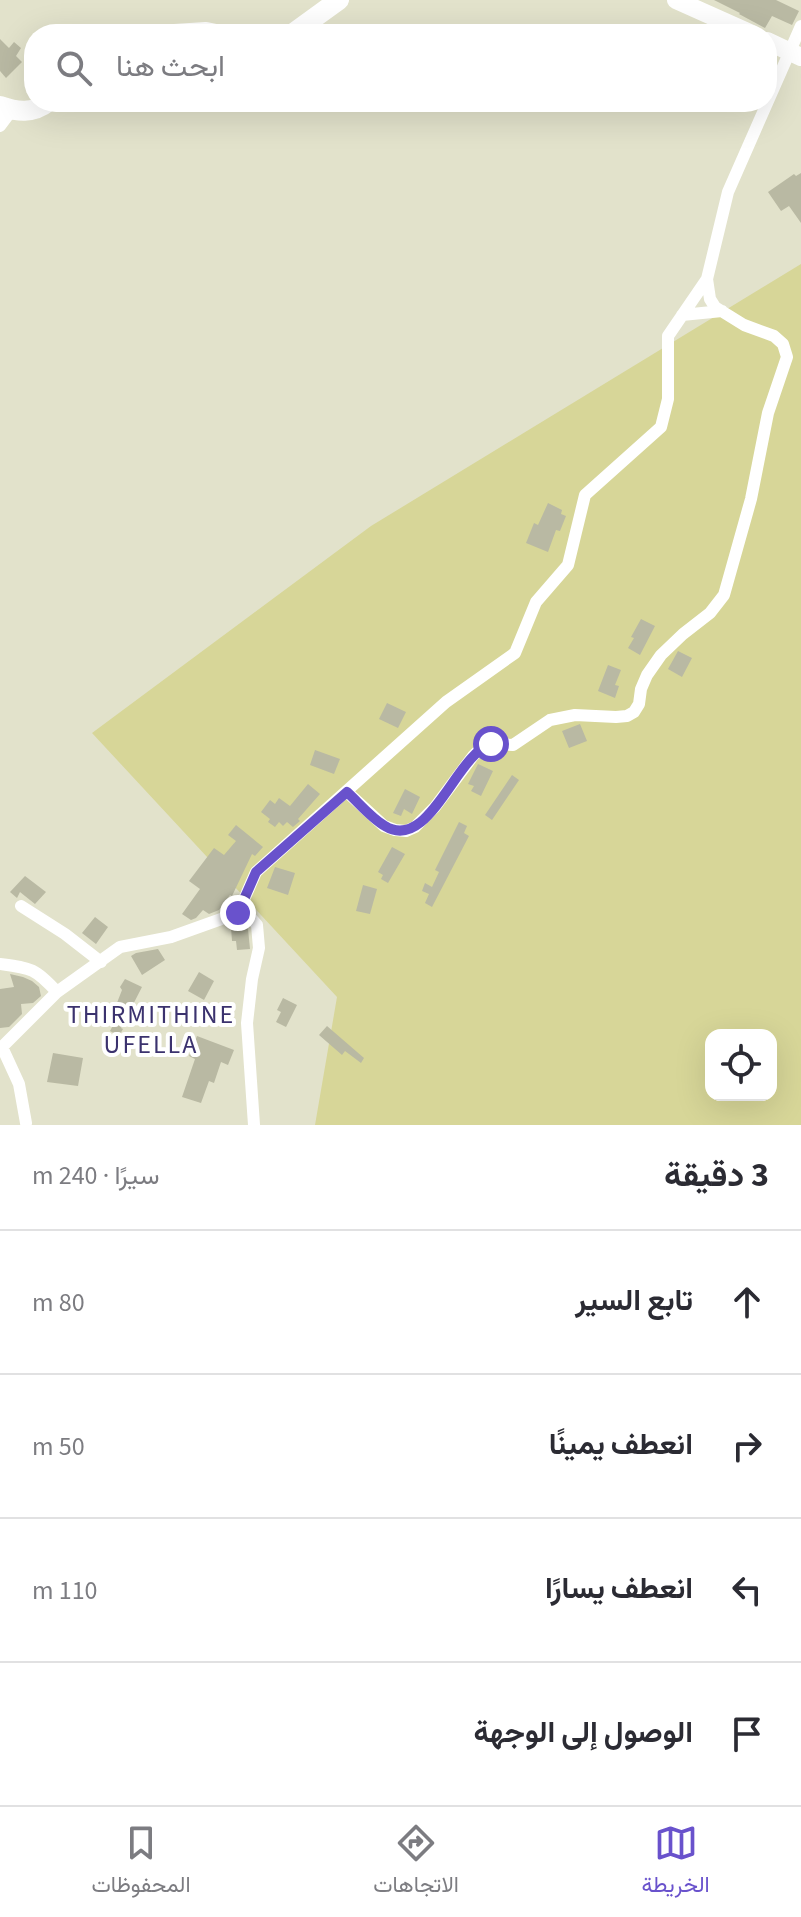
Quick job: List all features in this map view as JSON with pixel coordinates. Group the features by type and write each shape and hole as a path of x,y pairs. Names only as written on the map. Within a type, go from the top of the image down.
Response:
{"main road":[{"path":"306,24 339,0"},
{"path":"676,0 730,24"},
{"path":"4,114 24,112"}],"street":[{"path":"777,91 795,54 801,26"},
{"path":"238,913 256,872 446,702 515,653 536,602 568,565 585,495 661,427 668,399 668,336 707,279 728,192 767,112"},
{"path":"347,792 384,826 406,831 415,827 435,807 482,747 491,744 513,745 550,720 575,715 627,716 634,712 647,675 661,655 710,613 724,595 751,499 768,413 787,357 783,344 774,336 744,325 715,307 710,299 707,279"},
{"path":"682,315 722,311"},
{"path":"21,906 101,962"},
{"path":"26,1123 19,1084 1,1048 57,992 120,947 171,937 238,913 250,917 257,925 259,948 247,1023 254,1125"},
{"path":"0,964 24,966 43,977 57,992"}],"shaded area":[{"path":"801,264 801,1125 315,1125 337,997 92,733 371,526"}],"building":[{"path":"714,0 776,0 799,11 792,25 772,16 767,24 758,24"},
{"path":"0,39 9,48 14,42 21,48 16,56 22,62 6,78 0,71"},
{"path":"801,173 801,223 789,206 781,211 768,192 794,174"},
{"path":"548,503 562,510 561,514 566,516 560,531 556,530 548,552 526,543 534,523 538,525"},
{"path":"641,619 655,626 640,655 628,648"},
{"path":"678,651 692,658 682,677 668,669"},
{"path":"608,665 621,670 615,685 619,686 615,698 598,691"},
{"path":"387,703 406,712 398,728 379,719"},
{"path":"580,724 587,741 569,748 562,731"},
{"path":"315,750 340,759 334,774 310,765"},
{"path":"478,764 493,771 481,796 471,791 474,786 468,784"},
{"path":"512,775 519,780 492,820 485,815"},
{"path":"308,784 320,794 298,819 300,821 293,827 287,822 283,826 279,822 275,827 268,822 270,819 261,812 270,800 275,804 279,798 290,806"},
{"path":"405,789 420,797 412,814 404,809 401,816 393,813"},
{"path":"459,822 467,826 464,833 469,836 432,907 425,903 429,894 422,891 425,883 432,887 439,872 435,870"},
{"path":"236,825 263,847 255,856 252,854 232,896 219,910 209,914 203,910 191,920 182,914 200,889 189,881 214,848 224,855 236,841 228,835"},
{"path":"392,847 405,854 388,883 381,879 383,875 378,872"},
{"path":"275,867 295,873 288,895 267,888"},
{"path":"25,876 46,892 35,904 20,892 17,898 10,892"},
{"path":"363,885 377,889 370,914 356,911"},
{"path":"95,917 108,927 96,944 82,933"},
{"path":"246,926 250,949 237,950 236,941 232,941 231,927"},
{"path":"158,949 165,960 142,975 131,956"},
{"path":"199,972 214,981 204,1000 188,991"},
{"path":"10,974 32,981 39,987 41,996 33,1003 21,1004 22,1014 9,1027 0,1028 0,989 14,987"},
{"path":"125,979 142,987 119,1036 110,1031 118,1016 113,1013"},
{"path":"283,998 297,1005 286,1027 276,1022"},
{"path":"327,1026 364,1058 361,1063 345,1051 342,1055 319,1035"},
{"path":"197,1036 234,1050 228,1065 221,1062 214,1083 209,1081 201,1103 182,1097 195,1059 189,1056"},
{"path":"53,1053 83,1058 78,1086 47,1082"}],"district":[{"name":"THIRMITHINE UFELLA","path":"151,1029"}],"route":[{"path":"238,913 256,872 347,792 384,826 406,831 415,827 435,807 473,756 482,747 491,744"}]}
